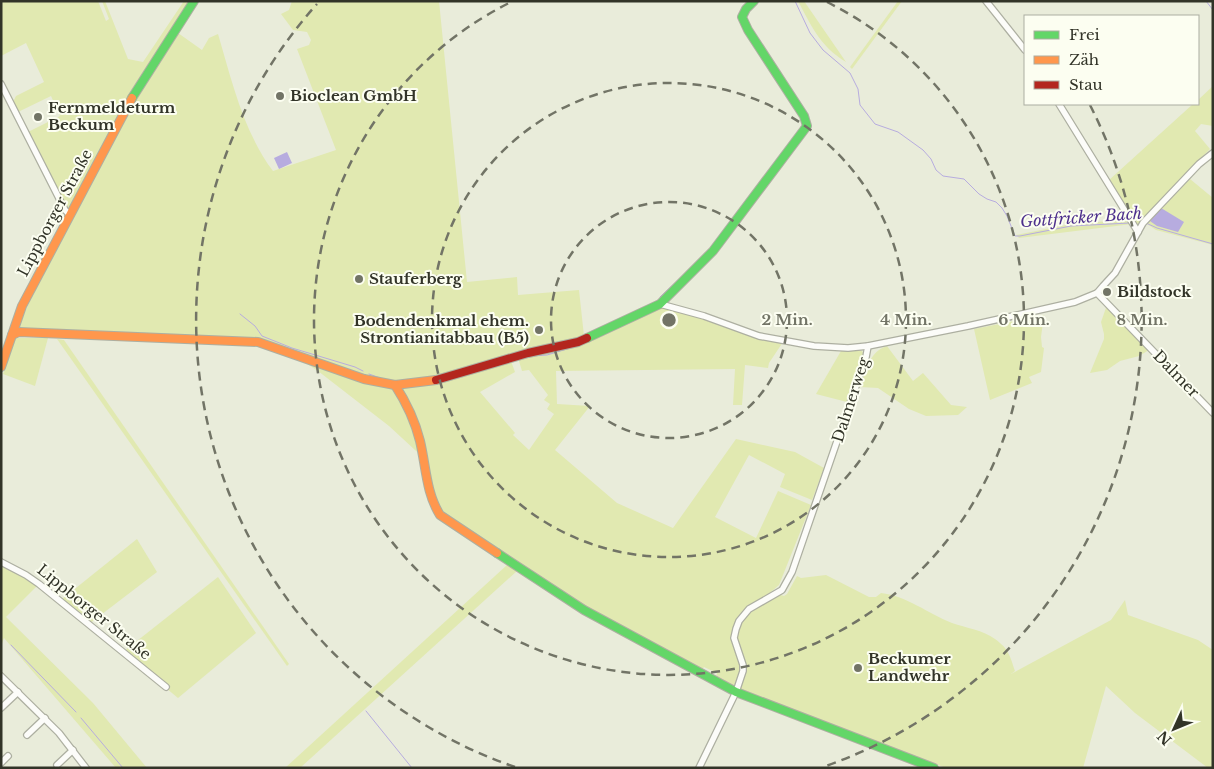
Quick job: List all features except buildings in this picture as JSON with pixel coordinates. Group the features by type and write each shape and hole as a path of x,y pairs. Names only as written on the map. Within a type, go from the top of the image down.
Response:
{"street":[{"name":"Lippborger Straße","path":"1,367 22,306 129,102 194,1"},
{"path":"12,334 19,332 258,342 364,379 395,385 434,380 528,353 551,350 578,342 660,304 713,251 806,126 804,116 748,30 742,17 746,9 754,1"},
{"path":"986,1 1024,49"},
{"path":"1,84 65,210 70,215"},
{"path":"1060,105 1138,232"},
{"name":"Dalmerweg","path":"699,768 736,692 743,671 743,664 735,643 736,629 749,609 782,590 792,572 866,357 868,346 1045,310 1075,302 1097,292 1115,273 1144,223 1199,164 1213,153"},
{"name":"Dalmer","path":"1097,292 1213,413"},
{"path":"660,304 704,316 759,336 824,347 868,346"},
{"path":"395,385 411,413 434,505 440,515 584,610 736,692 934,768"},
{"name":"Lippborger Straße","path":"1,562 39,584 166,688"},
{"path":"1,676 45,718 86,768"},
{"path":"2,708 18,692"},
{"path":"27,735 45,718"},
{"path":"58,765 72,750"},
{"path":"1,763 8,756"}],"green space":[{"path":"1,1 98,1 106,21 109,19 102,1 105,1 128,59 143,62 184,1 191,1 178,33 202,50 209,38 218,34 246,122 263,156 273,171 336,150 297,49 309,45 311,40 307,32 293,30 281,14 289,10 292,1 439,1 467,282 517,277 518,295 579,290 584,336 577,340 473,368 472,374 511,361 515,372 480,392 515,433 513,435 529,450 554,414 547,409 550,404 544,400 548,395 529,370 522,371 518,358 548,353 657,309 667,308 676,310 783,342 769,363 768,368 745,365 742,405 733,405 735,369 556,371 557,404 590,406 555,450 617,503 673,528 736,439 795,452 824,468 812,500 780,487 785,474 749,455 715,517 756,538 778,491 811,505 779,585 771,592 784,596 797,576 801,578 826,575 869,597 876,597 881,593 900,598 952,623 980,631 995,639 1003,646 1010,657 1015,671 1011,674 1111,620 1125,600 1128,615 1198,640 1213,650 1213,768 1208,768 1135,713 1106,686 1083,768 946,768 739,689 716,678 717,673 704,667 701,671 585,609 442,513 436,504 428,462 389,426 318,371 284,349 258,338 18,328 40,278 76,214 65,206 28,132 60,116 51,96 18,112 13,102 16,96 44,82 26,43 1,56"},
{"path":"798,1 804,1 846,62 823,43 812,28"},
{"path":"898,1 902,1 852,69 850,67"},
{"path":"1213,86 1213,126 1201,124 1195,131 1210,149 1164,196 1139,225 1136,225 1108,181 1192,105 1199,105 1199,99"},
{"path":"1190,179 1213,198 1213,245 1156,230 1147,224"},
{"path":"1127,219 1132,224 1019,238 1016,235 1066,225"},
{"path":"1107,305 1149,350 1139,356 1120,361 1107,370 1090,373 1104,339 1101,322"},
{"path":"1044,315 1041,337 1042,347 1044,348 1041,372 1029,377 1032,383 990,400 974,329"},
{"path":"15,338 48,338 35,386 3,374"},
{"path":"57,339 64,340 289,664 287,666"},
{"path":"887,346 913,381 923,373 951,405 967,407 958,415 926,416 909,409 878,388 860,387 872,357"},
{"path":"841,351 862,351 863,353 847,402 816,394"},
{"path":"137,539 157,572 89,624 61,600"},
{"path":"1,563 26,576 37,586 6,617 93,703 147,768 116,768 4,638 1,646"},
{"path":"507,565 517,571 300,768 285,768"},
{"path":"218,577 256,633 178,698 123,652"}],"shaded area":[{"path":"287,152 292,163 279,169 274,158"},
{"path":"1161,208 1184,222 1178,232 1157,226 1150,221"}],"waterway":[{"name":"Gottfricker Bach","path":"795,1 810,33 823,50 850,73 858,89 860,105 875,124 898,132 923,150 931,159 936,170 943,176 964,179 979,194 996,202 1007,216 1015,236 1071,226 1130,223"},
{"path":"1206,1 1213,10"},
{"path":"1204,156 1209,152"},
{"name":"Gottfricker Bach","path":"1146,223 1213,244"},
{"path":"660,297 689,270"},
{"path":"240,314 255,326 262,336 292,348 363,371"},
{"path":"581,345 646,315"},
{"path":"533,356 547,355 577,346"},
{"path":"369,374 383,379"},
{"path":"11,645 76,712"},
{"path":"366,711 412,768"},
{"path":"81,718 123,768"}],"traffic: fast":[{"path":"132,98 194,1"},
{"path":"587,338 660,304 713,251 807,126 804,116 748,30 742,17 746,9 754,1"},
{"path":"497,553 584,610 736,692 934,768"}],"traffic: slow":[{"path":"1,367 22,306 132,98"},
{"path":"12,335 19,332 258,342 364,379 395,385 436,380"},
{"path":"395,385 416,426 429,489 435,507 440,515 497,553"}],"traffic: jam":[{"path":"436,380 587,338"}],"place":[{"name":"Bioclean GmbH","path":"280,96"},
{"name":"Fernmeldeturm Beckum","path":"38,117"},
{"name":"Stauferberg","path":"359,279"},
{"name":"Bildstock","path":"1107,292"},
{"name":"Bodendenkmal ehem. Strontianitabbau (B5)","path":"539,330"},
{"name":"Beckumer Landwehr","path":"858,668"}]}
